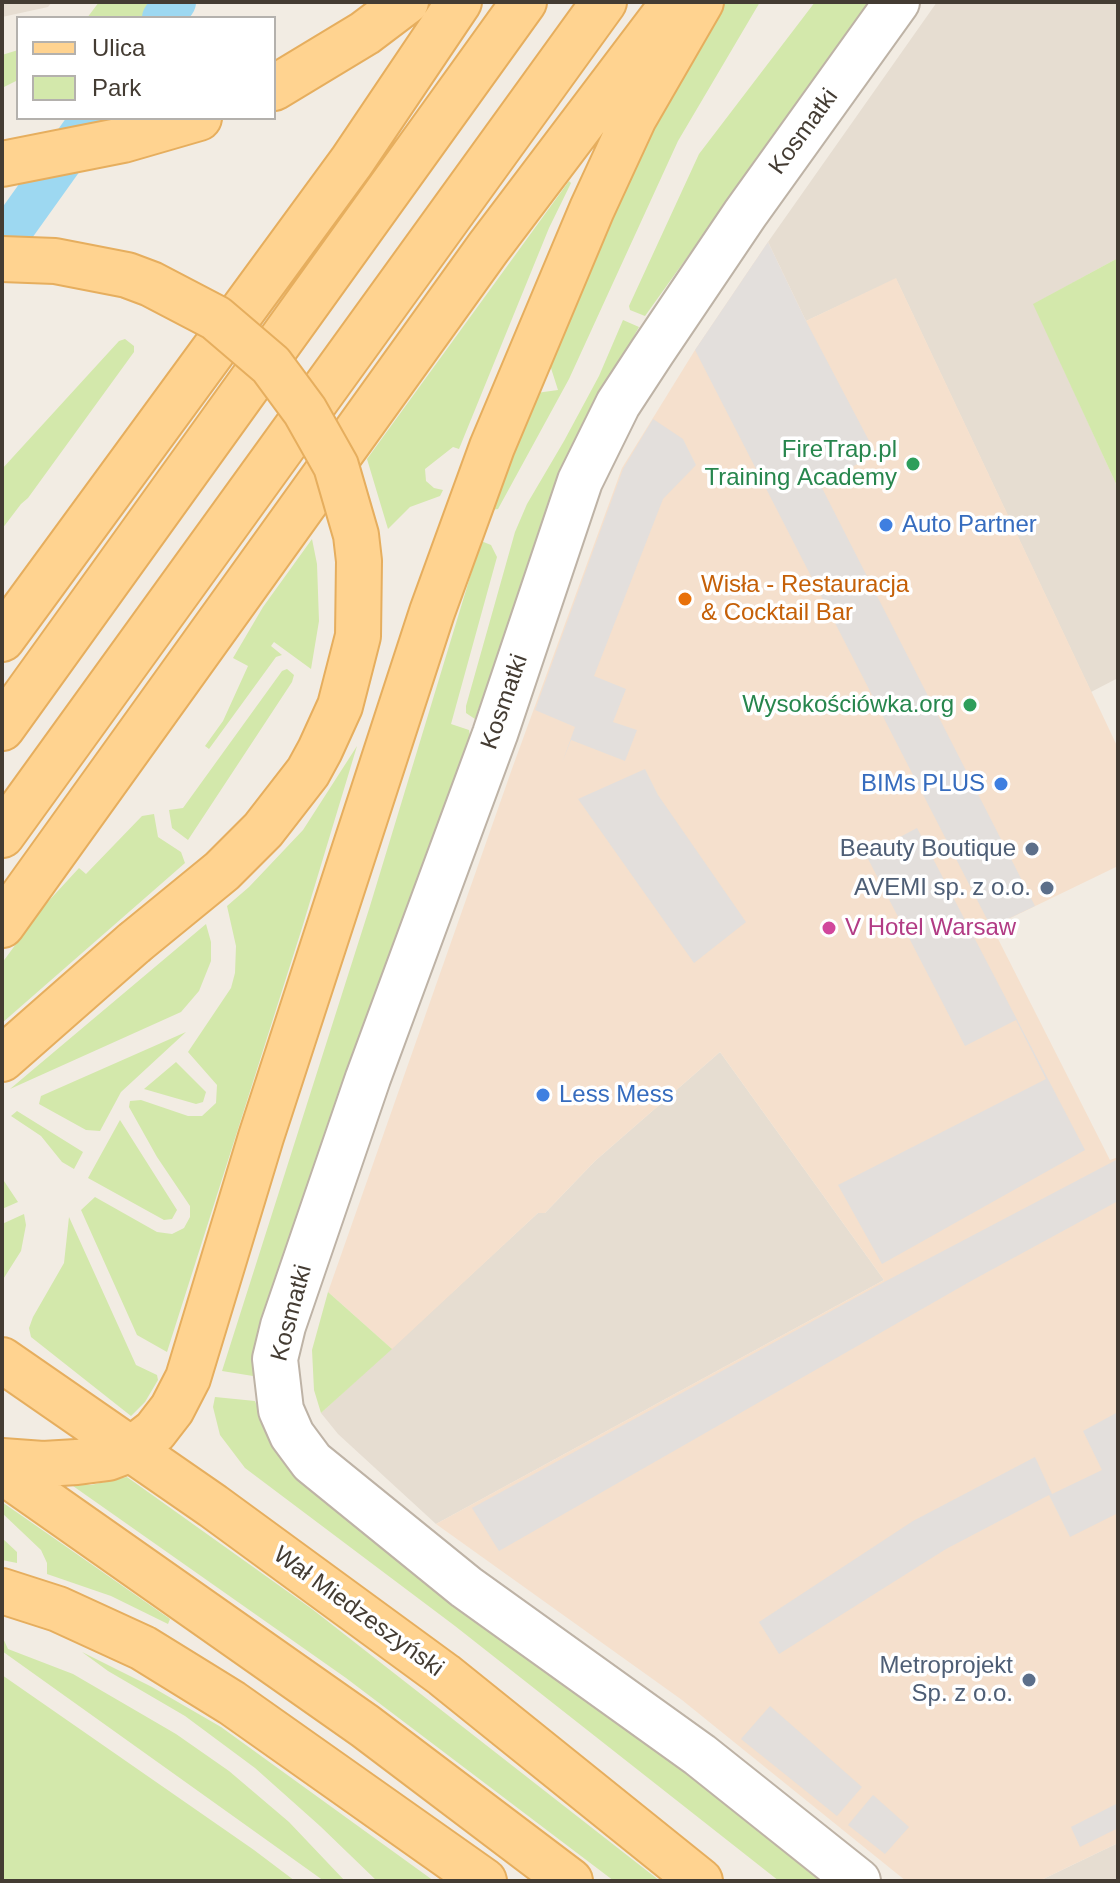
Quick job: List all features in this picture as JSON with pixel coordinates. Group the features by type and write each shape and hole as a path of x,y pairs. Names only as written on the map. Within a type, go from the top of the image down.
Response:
{"main road":[{"path":"276,87 365,33 406,2"},
{"path":"2,639 352,161 459,2"},
{"path":"2,728 524,2"},
{"path":"2,835 604,2"},
{"path":"2,925 488,248 674,2"},
{"path":"2,1461 43,1464 77,1462 108,1458 132,1449 155,1431 172,1409 188,1378 261,1137 432,612 492,447 634,118 701,2"},
{"path":"2,164 123,140 192,120"},
{"path":"2,259 55,261 127,275 151,284 216,318 271,365 305,411 336,466 356,535 359,573 358,636 340,706 308,772 263,830 222,871 134,943 2,1059"},
{"name":"Wał Miedzeszyński","path":"2,1360 132,1449 444,1675 700,1881"},
{"path":"2,1471 365,1726 570,1881"},
{"path":"18,1596 143,1648 232,1703 484,1881"}],"street":[{"name":"Kosmatki","path":"858,1881 700,1755 466,1587 312,1462 292,1435 281,1410 275,1359 283,1326 368,1078 495,734 580,481 618,404 658,343 745,214 897,2"}],"shaded area":[{"path":"2,2 52,2 48,7 2,17"},
{"path":"937,2 1118,2 1118,258 1034,304 1118,488 1118,678 1091,692 896,279 806,321 768,242"},
{"path":"768,242 806,321 896,278 1118,748 1118,866 992,927 1110,1160 1118,1157 1118,1843 1039,1881 906,1881 682,1700 436,1524 884,1280 720,1052 595,1161 545,1213 538,1213 392,1349 328,1292 513,766 622,468 695,350"},
{"path":"768,242 876,454 820,484 1035,906 991,927 695,350"},
{"path":"653,419 683,439 696,465 663,499 594,676 626,689 613,722 637,730 625,761 571,740 562,763 575,727 535,710 623,469"},
{"path":"645,769 658,795 746,922 694,963 578,799"},
{"path":"917,828 1085,1150 882,1264 838,1185 1046,1079 1016,1020 965,1046 866,855"},
{"path":"720,1052 884,1280 436,1524 338,1434 321,1413 538,1213 545,1213 595,1161"},
{"path":"1118,1159 1118,1201 971,1281 499,1551 472,1508 886,1281"},
{"path":"1118,1412 1118,1513 1070,1537 1049,1495 946,1549 779,1654 759,1622 913,1521 1035,1457 1052,1494 1102,1470 1083,1431"},
{"path":"770,1706 862,1787 837,1816 741,1739"},
{"path":"873,1795 909,1827 885,1854 848,1825"},
{"path":"1118,1803 1118,1828 1080,1847 1071,1827"},
{"path":"1118,1843 1118,1881 1039,1881"}],"green space":[{"path":"99,2 158,2 147,16 88,16"},
{"path":"724,2 760,2 678,141 569,379 498,509 491,510 529,394 558,390 550,365 644,134"},
{"path":"815,2 870,2 645,316 630,310 629,306 699,154"},
{"path":"16,51 16,81 2,88 2,55"},
{"path":"569,181 571,183 549,228 459,449 453,447 425,469 426,481 434,488 443,490 440,496 410,507 388,529 367,459"},
{"path":"1118,258 1118,488 1033,304"},
{"path":"623,320 639,327 576,441 475,719 466,713 466,706 515,532 527,504 599,376"},
{"path":"125,339 134,346 134,352 2,529 2,469 119,341"},
{"path":"312,539 317,564 319,621 311,669 274,642 271,646 282,655 276,657 209,749 205,746 223,721 248,666 233,658 263,607"},
{"path":"481,541 491,545 497,557 451,724 469,730 470,736 260,1329 253,1376 222,1371 370,906"},
{"path":"287,669 294,675 292,682 188,840 172,828 169,810 183,808 282,671"},
{"path":"357,746 167,1352 137,1335 81,1210 95,1197 157,1232 172,1234 184,1228 190,1217 190,1206 157,1157 129,1107 130,1101 141,1100 188,1116 202,1116 216,1103 217,1085 188,1052 231,988 236,946 227,906 303,830"},
{"path":"154,814 158,837 181,852 185,863 2,1023 2,963 44,906 79,868 86,874 142,816"},
{"path":"206,924 211,942 211,961 199,991 181,1012 10,1089"},
{"path":"186,1032 121,1092 100,1131 86,1130 39,1104 41,1096"},
{"path":"176,1062 206,1092 203,1102 196,1104 144,1089"},
{"path":"17,1111 83,1152 74,1169 62,1162 41,1136 11,1116"},
{"path":"120,1120 177,1210 172,1219 164,1220 88,1178"},
{"path":"2,1178 18,1202 2,1209"},
{"path":"24,1214 26,1225 21,1251 2,1281 2,1224"},
{"path":"69,1217 136,1365 157,1375 158,1380 145,1402 131,1416 31,1337 29,1328 33,1317 64,1263"},
{"path":"328,1292 392,1349 321,1413 314,1390 312,1350"},
{"path":"215,1397 255,1401 266,1430 826,1881 779,1881 455,1626 245,1468 220,1435 213,1407"},
{"path":"127,1477 312,1609 660,1881 614,1881 346,1678 73,1486 74,1483 91,1485"},
{"path":"2,1502 170,1619 168,1624 111,1596 47,1574 47,1563 41,1550 2,1513"},
{"path":"2,1538 17,1552 17,1563 2,1560"},
{"path":"2,1636 8,1649 73,1674 176,1734 229,1771 289,1822 345,1881 324,1881 2,1651"},
{"path":"82,1652 152,1687 221,1727 434,1881 377,1881 255,1768 185,1716 108,1671"},
{"path":"2,1675 254,1850 295,1881 2,1881"}],"waterway":[{"path":"164,16 175,2"},
{"path":"2,244 91,120"}],"place":[{"name":"FireTrap.pl Training Academy","path":"913,464"},
{"name":"Auto Partner","path":"886,525"},
{"name":"Wisła - Restauracja & Cocktail Bar","path":"685,599"},
{"name":"Wysokościówka.org","path":"970,705"},
{"name":"BIMs PLUS","path":"1001,784"},
{"name":"Beauty Boutique","path":"1032,849"},
{"name":"AVEMI sp. z o.o.","path":"1047,888"},
{"name":"V Hotel Warsaw","path":"829,928"},
{"name":"Less Mess","path":"543,1095"},
{"name":"Metroprojekt Sp. z o.o.","path":"1029,1680"}]}
